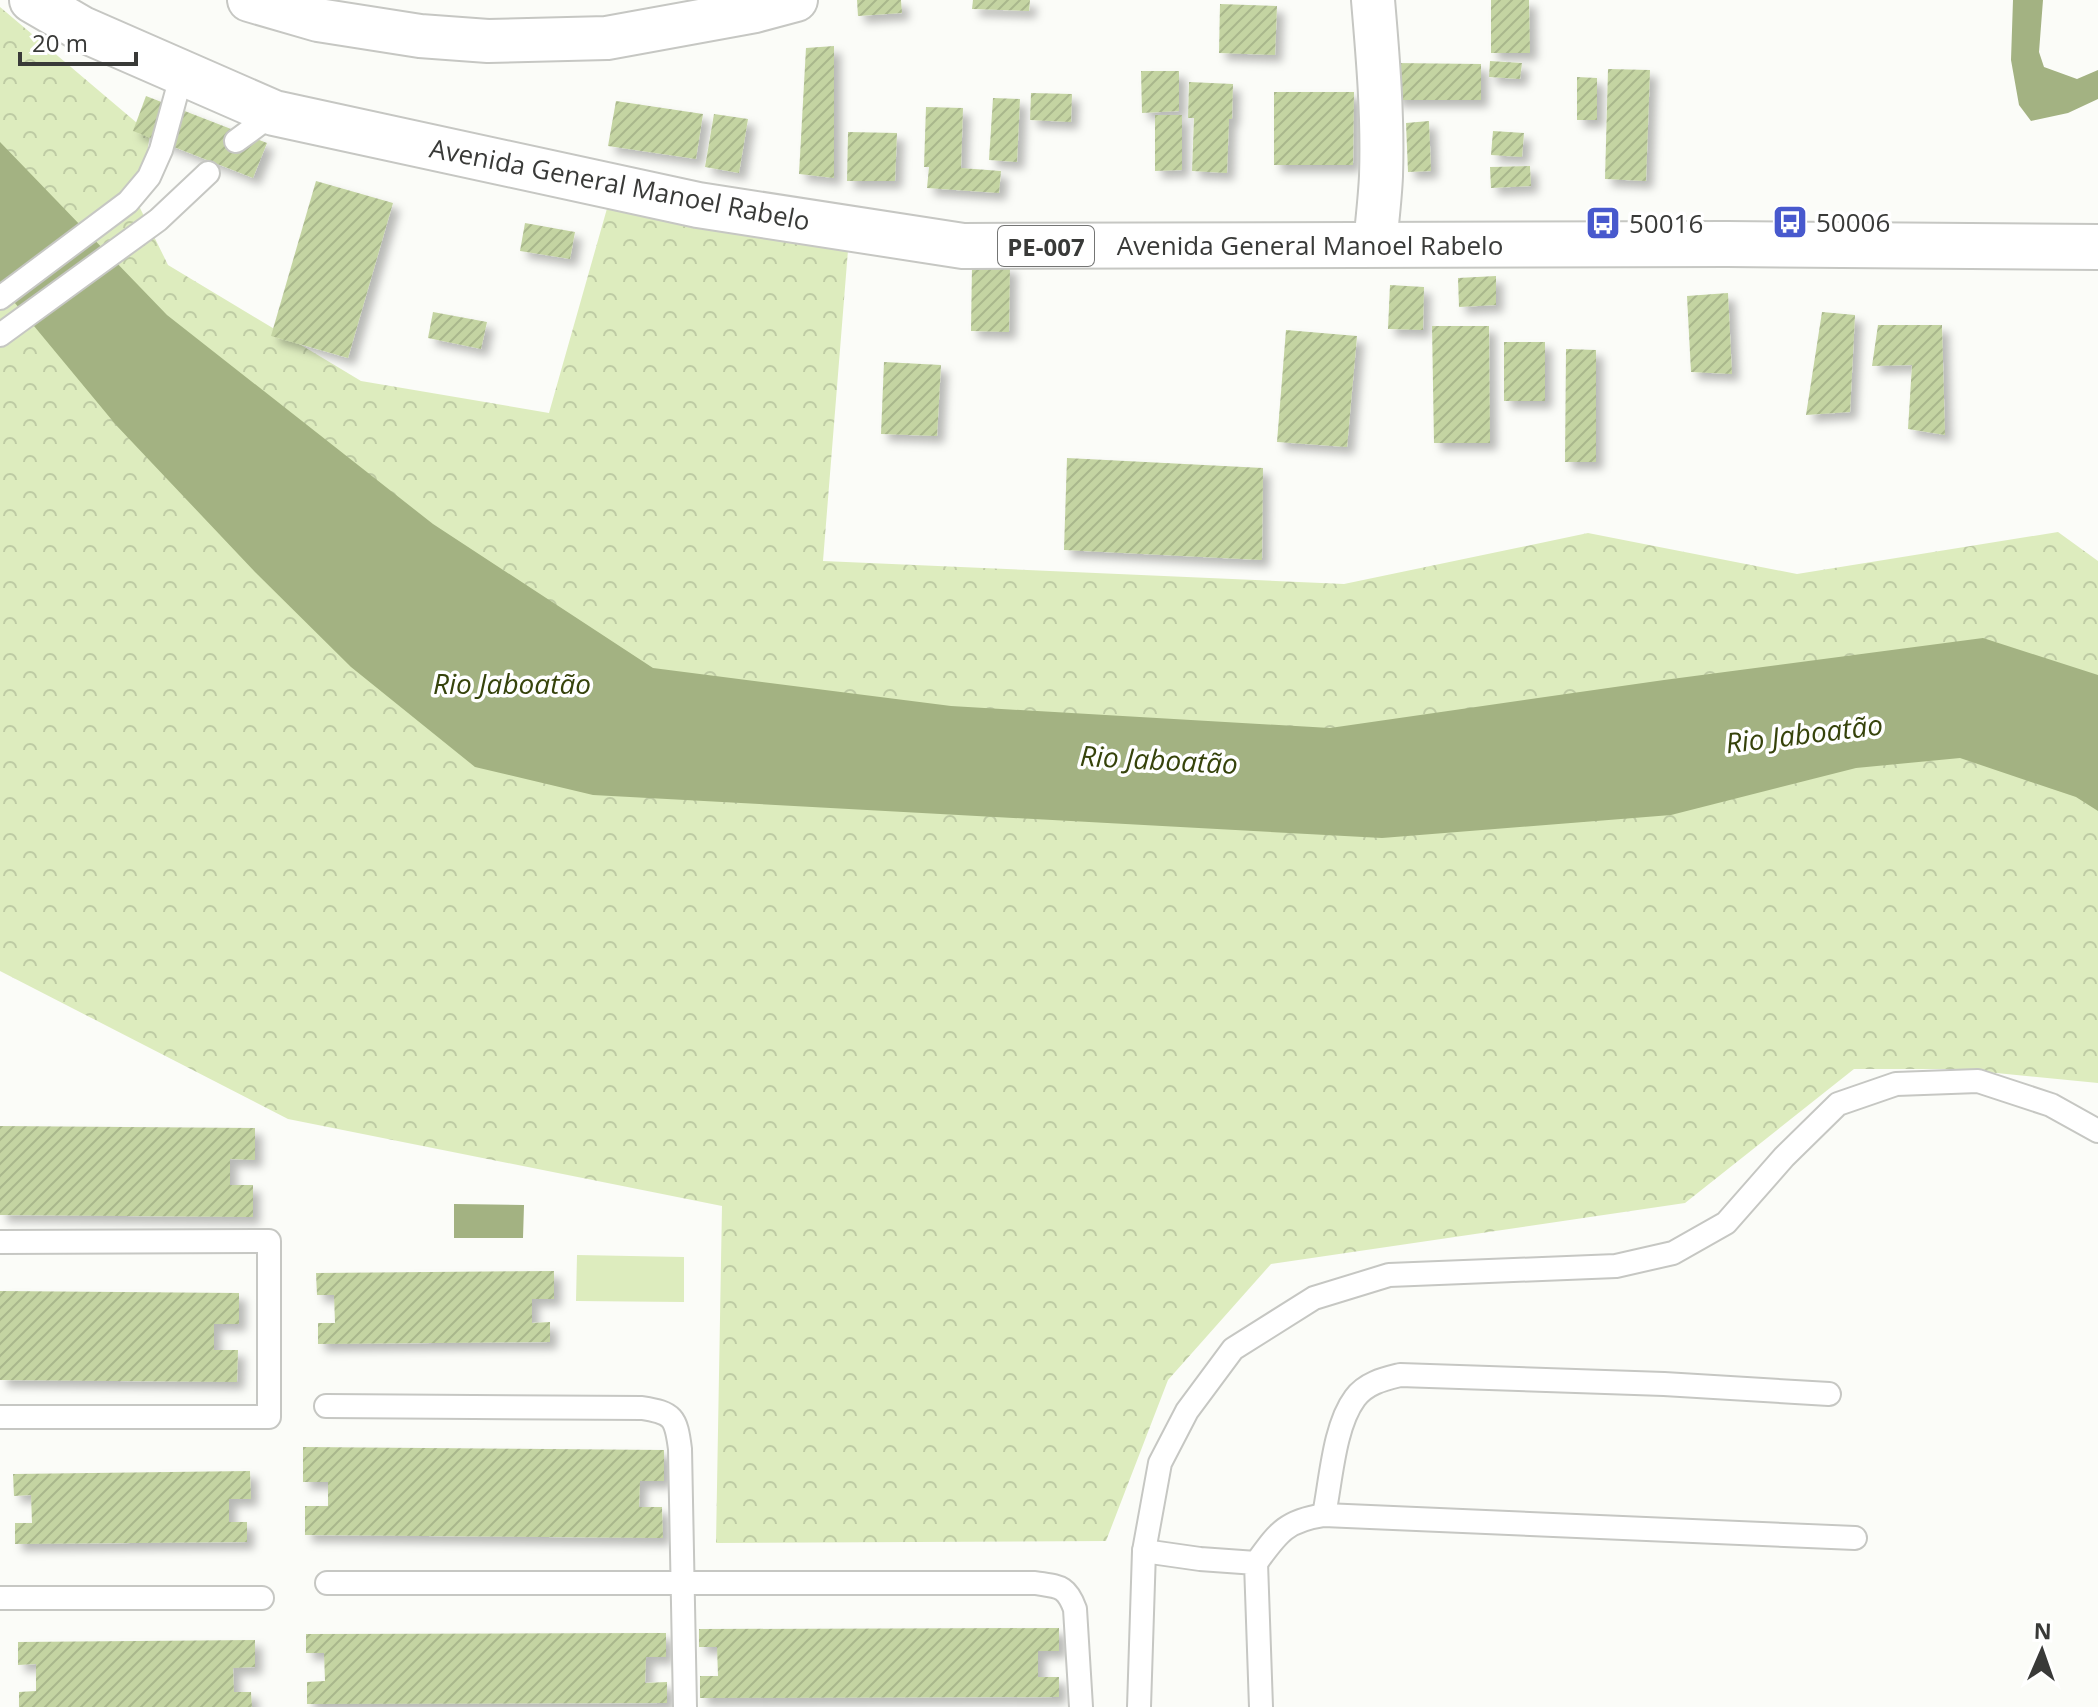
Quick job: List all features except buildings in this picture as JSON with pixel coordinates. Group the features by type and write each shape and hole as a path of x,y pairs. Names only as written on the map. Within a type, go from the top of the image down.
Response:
{"main road":[{"name":"Avenida General Manoel Rabelo","path":"32,0 82,29 274,113 698,205 963,246 1727,244 2098,247"}],"street":[{"path":"249,0 318,20 420,36 488,41 607,38 755,11 796,0"},
{"path":"367,0 414,14 544,40"},
{"path":"1373,0 1381,131 1381,177 1375,245"}],"lane":[{"path":"0,298 128,202 149,177 161,150 182,73"},
{"path":"236,141 274,113"},
{"path":"0,335 158,220 208,173"},
{"path":"1139,1707 1144,1551 1160,1463 1187,1411 1233,1349 1314,1298 1389,1275 1616,1266 1673,1253 1726,1223 1784,1157 1838,1104 1896,1084 1978,1081 2051,1105 2098,1131"},
{"path":"0,1242 269,1241 269,1417 0,1417"},
{"path":"1324,1515 1341,1424 1356,1396 1375,1382 1400,1375 1664,1384 1829,1394"},
{"path":"326,1406 642,1408 663,1412 673,1419 679,1441 685,1707"},
{"path":"1261,1707 1256,1563 1278,1533 1302,1519 1324,1515 1855,1538"},
{"path":"1144,1551 1256,1563"},
{"path":"327,1583 1035,1583 1058,1587 1070,1595 1075,1609 1081,1707"},
{"path":"0,1598 262,1598"}],"green space":[{"path":"0,7 150,134 139,206 168,265 361,381 549,413 608,205 848,250 823,561 1344,584 1588,533 1797,574 2058,532 2098,561 2098,1083 1956,1069 1854,1069 1685,1203 1271,1264 1168,1380 1106,1541 716,1543 722,1206 288,1119 0,971"},
{"path":"577,1255 684,1257 684,1302 576,1301"}],"water":[{"path":"2013,0 2043,0 2039,52 2044,67 2077,79 2098,70 2098,99 2068,113 2031,121 2019,105 2011,60"},
{"name":"Rio Jaboatão","path":"0,142 167,315 433,524 653,668 951,706 1330,728 1983,638 2098,675 2098,811 2076,797 1960,758 1856,768 1671,815 1382,838 593,795 475,767 351,667 255,572 116,425 0,285"},
{"path":"454,1204 524,1205 523,1238 454,1238"}],"place":[{"name":"50006","path":"1790,222"},
{"name":"50016","path":"1603,223"}]}
